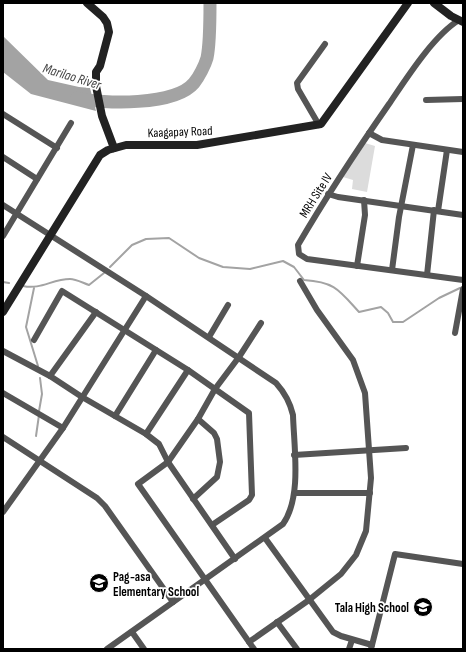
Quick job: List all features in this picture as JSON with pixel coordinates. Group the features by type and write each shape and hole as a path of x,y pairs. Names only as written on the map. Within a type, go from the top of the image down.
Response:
{"street":[{"path":"87,3 103,17 107,23 109,32 100,71 97,76 96,86 102,116 114,148"},
{"path":"325,44 297,83 298,89 319,125 323,122 408,3"},
{"path":"434,3 461,21"},
{"name":"MRH Site IV","path":"461,21 450,26 414,68 328,194 298,245 299,254 307,259 463,280"},
{"path":"426,100 463,99"},
{"path":"3,114 57,148"},
{"path":"3,236 71,123"},
{"name":"Kaagapay Road","path":"3,312 97,158 104,152 114,148 134,145 197,145 319,125"},
{"path":"369,133 382,140 463,152"},
{"path":"392,270 413,145"},
{"path":"427,275 436,211 447,150"},
{"path":"3,157 37,178"},
{"path":"328,194 463,215"},
{"path":"357,266 365,215 364,200"},
{"path":"3,205 51,234 209,337 276,383 286,394 293,415 295,493 289,515 283,524 107,649"},
{"path":"249,642 309,600 341,574 356,555 366,531 370,493 370,450 365,393 358,369 345,347 318,310 300,281"},
{"path":"463,289 456,333 463,335"},
{"path":"34,340 62,291 188,370 250,414 252,492 249,500 212,525"},
{"path":"3,512 41,461 63,428 146,296"},
{"path":"209,337 228,305"},
{"path":"50,376 96,312"},
{"path":"254,649 138,484 168,462 198,419 215,388 239,357 261,323"},
{"path":"115,416 156,350"},
{"path":"3,351 50,376 82,397 146,434 159,444 168,462 235,559"},
{"path":"146,434 188,370"},
{"path":"3,393 63,428"},
{"path":"193,499 216,478 220,462 217,439 214,433 198,419"},
{"path":"3,437 97,498 105,506 173,602"},
{"path":"294,455 406,448"},
{"path":"295,493 370,493"},
{"path":"265,538 333,632 372,647 395,554 463,564"},
{"path":"277,622 297,649"},
{"path":"132,632 144,649"},
{"path":"349,649 352,640"}],"shaded area":[{"path":"3,36 48,80 90,88 96,111 31,94 3,72"},
{"path":"365,143 375,146 367,192 352,189 353,180 343,177"}],"waterway":[{"name":"Marilao River","path":"77,98 120,102 138,101 171,96 185,90 194,83 202,71 207,58 210,3"},
{"path":"110,267 132,245 146,239 169,238 199,258 223,267 250,269 283,261 294,267 304,280 323,283 336,288 359,312 381,307 388,313 393,322 403,322 439,298 460,288"},
{"path":"23,286 41,286 64,279 77,280 89,285 104,273"},
{"path":"3,282 9,283"},
{"path":"34,288 26,327 38,366"},
{"path":"39,411 42,394 40,378"},
{"path":"36,436 39,415"}],"place":[{"name":"Pag-asa Elementary School","path":"99,583"},
{"name":"Tala High School","path":"423,607"}]}
